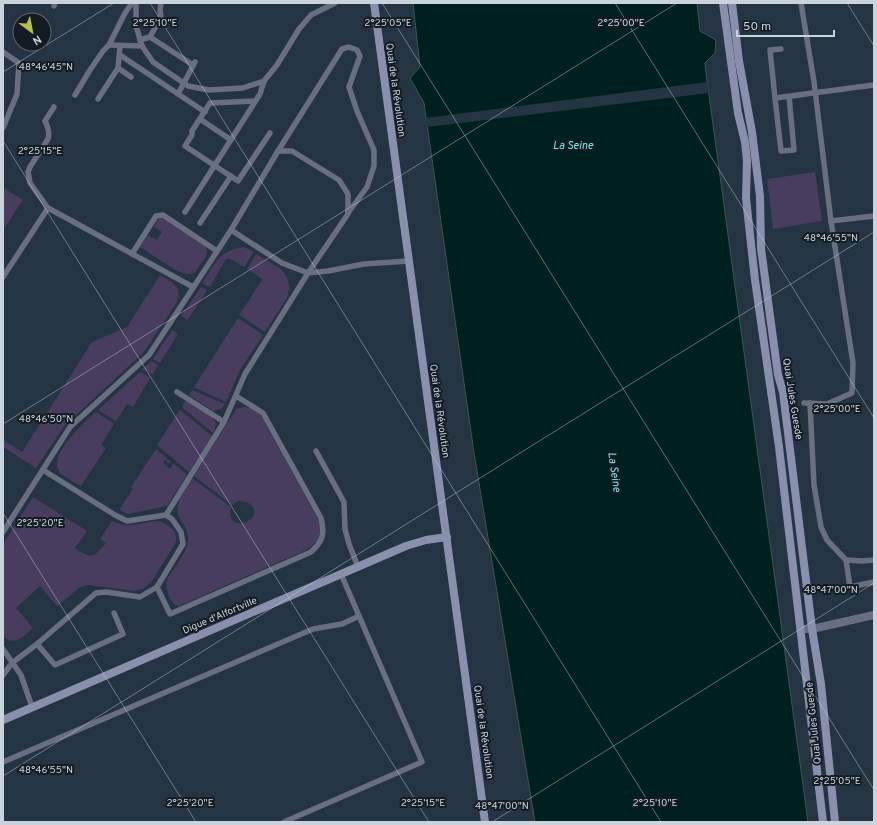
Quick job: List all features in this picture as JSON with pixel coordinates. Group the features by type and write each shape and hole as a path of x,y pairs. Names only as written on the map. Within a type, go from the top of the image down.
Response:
{"main road":[{"name":"Quai de la Révolution","path":"374,3 408,261 486,822"},
{"name":"Quai Jules Guesde","path":"723,3 738,113 745,142 747,161 746,198 755,280 779,447 823,822"},
{"name":"Quai Jules Guesde","path":"732,3 739,61 753,139 760,196 761,248 778,375 783,392 812,629 821,684 835,822"},
{"name":"Digue d'Alfortville","path":"3,720 413,543 447,536"}],"street":[{"path":"801,629 812,629 874,615"}],"lane":[{"path":"74,95 103,51 109,46 125,13 132,3"},
{"path":"136,3 136,26 141,43 153,62 188,86 209,90 243,88 264,81"},
{"path":"109,46 141,43 150,37 161,17 161,3"},
{"path":"185,212 260,94 264,81 277,65 299,29 311,15 336,3"},
{"path":"801,3 815,93 831,221 853,363 852,393 827,404 807,403 814,485 822,527 827,540 846,560 850,587 874,582"},
{"path":"150,37 194,63 178,94"},
{"path":"98,99 118,68 120,46"},
{"path":"3,532 70,427 149,355 192,287 231,230 278,151 342,49 349,47 356,50 360,56 349,87 374,150 374,166 367,187 308,273 245,374 224,422 166,515"},
{"path":"781,49 770,50 781,151 794,150 789,96"},
{"path":"3,52 19,62 17,94 3,128"},
{"path":"120,55 205,112"},
{"path":"118,68 131,77"},
{"path":"775,98 874,85"},
{"path":"255,102 210,103 192,131 192,135 185,146 238,181 270,133"},
{"path":"54,107 45,121 49,135 48,139 28,172 30,183 48,208 192,287"},
{"path":"200,119 231,140"},
{"path":"278,151 292,151 339,180 348,194 348,214"},
{"path":"200,223 230,176"},
{"path":"3,277 48,208"},
{"path":"132,254 156,216 163,215 217,251"},
{"path":"831,221 874,216"},
{"path":"231,230 282,263 308,273 364,264 408,261"},
{"path":"177,392 224,422"},
{"path":"157,587 170,614 311,552 322,538 323,532 321,518 263,413 236,396"},
{"path":"772,402 777,407 785,407"},
{"path":"316,451 344,502 347,537 358,567"},
{"path":"3,675 12,663 96,594 106,592 140,597 157,587 182,544 181,532 172,519 166,515 127,521 43,470"},
{"path":"846,560 874,560"},
{"path":"284,822 422,762 341,574"},
{"path":"37,644 55,664 123,634 114,613"},
{"path":"3,762 313,629 342,624 359,616"},
{"path":"3,649 21,675 32,707"}],"shaded area":[{"path":"815,172 822,221 773,229 767,179"},
{"path":"4,188 23,200 3,230 3,190"},
{"path":"163,218 205,245 207,249 206,255 194,273 185,274 165,264 140,247 148,235 157,240 162,232 154,227 158,219"},
{"path":"244,247 254,252 244,267 229,258 225,260 210,287 202,283 218,259 229,251"},
{"path":"256,254 281,269 287,277 290,288 287,298 265,332 239,315 262,280 247,269"},
{"path":"160,275 169,280 177,288 177,302 144,352 65,425 36,468 3,447 3,440 22,452 92,342 127,327"},
{"path":"201,287 207,290 188,320 181,316"},
{"path":"238,318 263,335 240,370 226,402 194,387"},
{"path":"172,330 178,334 160,363 153,359"},
{"path":"151,361 158,365 153,374 142,369"},
{"path":"140,372 150,378 133,407 127,404 116,421 98,410"},
{"path":"192,390 225,404 221,409 213,411 189,395"},
{"path":"186,400 212,418 215,422 216,428 213,433 182,407"},
{"path":"244,407 252,408 260,414 319,521 320,534 314,544 306,550 179,606 176,605 168,595 167,579 187,546 187,532 177,509 182,493 192,478 231,507 231,516 234,522 246,522 251,519 254,514 253,508 247,502 238,501 232,505 194,476 236,409"},
{"path":"180,410 212,436 189,472 157,445"},
{"path":"96,412 114,424 101,445 106,448 81,486 68,479 60,472 58,470 57,463 59,455 70,438"},
{"path":"156,449 171,462 170,464 165,460 163,463 170,469 173,463 187,475 167,506 128,514 119,510 133,489 131,487"},
{"path":"33,497 87,531 75,548 85,554 95,554 106,543 100,539 112,521 120,524 132,525 160,521 172,529 176,535 176,542 152,581 143,589 134,591 88,585 79,588 57,606 40,586 16,608 33,628 19,639 11,641 3,636 3,544"}],"water":[{"name":"La Seine","path":"413,3 697,3 700,31 716,40 715,53 705,63 706,73 808,822 535,822 474,453 424,103 410,78 420,67"}],"pier":[{"path":"707,82 709,93 427,127 426,118"}]}
